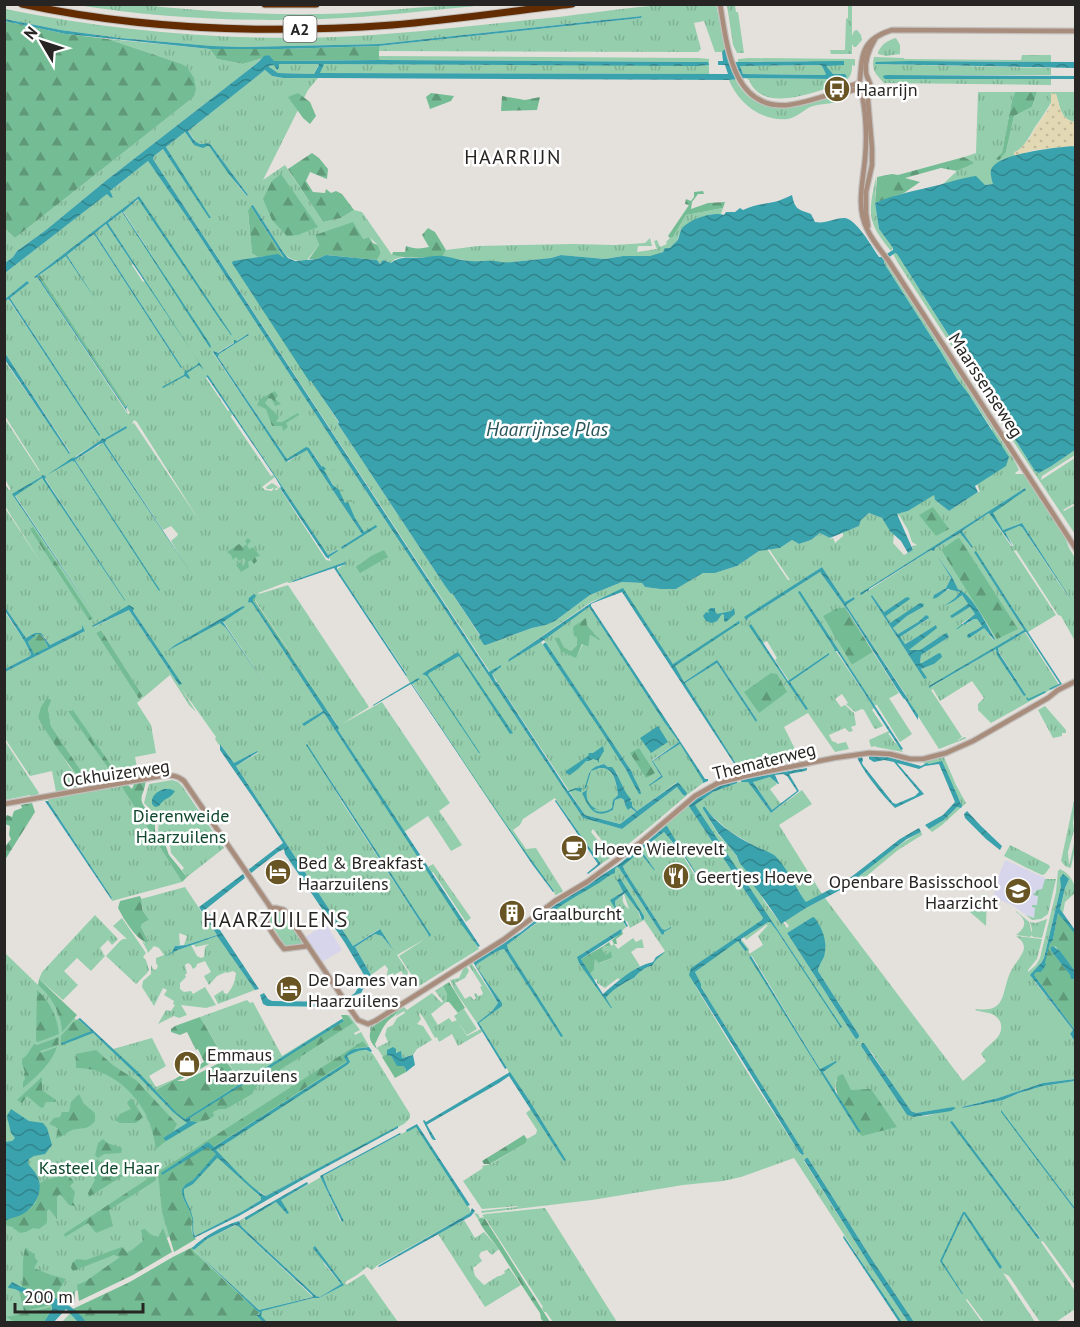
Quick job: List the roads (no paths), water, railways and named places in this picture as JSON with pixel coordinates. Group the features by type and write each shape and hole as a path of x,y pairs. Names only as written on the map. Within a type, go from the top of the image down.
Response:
{"highway":[{"name":"A2","path":"22,4 100,18 144,23 271,30 394,25 572,4"},
{"name":"A2","path":"265,4 316,4"}],"street":[{"path":"720,6 733,65 741,82 751,94 768,103 782,105 798,103 838,92 843,93 864,79 869,80"},
{"path":"877,36 866,58 866,75 872,87 868,93 862,94 858,84 860,63 865,49 871,39 877,36 892,30 1076,31"},
{"name":"Maarssenseweg","path":"868,93 872,165 866,203 868,229 872,237"},
{"name":"Maarssenseweg","path":"862,94 866,132 861,207 867,230 1076,549"},
{"name":"Thematerweg","path":"308,946 355,1016 368,1024 503,940 555,901 587,882 641,842 694,796 710,787 733,778 853,755 880,753 923,759 946,753 973,741 1076,681"},
{"name":"Ockhuizerweg","path":"4,804 161,776 179,777 184,781 271,909"},
{"path":"271,909 284,910 308,946 284,949 266,919 271,909"}],"water":[{"path":"642,16 641,18 379,46 280,49 210,49 66,34 4,21 5,19 120,38 245,47 379,44"},
{"path":"727,50 730,62 844,61 844,65 826,66 833,74 845,74 847,77 729,80 283,78 272,76 265,70 188,131 198,143 211,145 247,196 209,146 203,148 194,145 185,132 166,147 211,218 163,149 153,159 489,672 501,665 492,674 496,682 568,791 582,788 581,792 575,790 569,792 585,815 620,824 636,812 631,808 628,810 621,798 615,800 613,810 606,813 597,813 590,808 582,793 587,790 589,803 599,810 594,810 599,812 612,808 613,800 618,795 614,777 605,768 591,771 584,789 591,770 604,764 615,771 631,799 632,806 637,811 678,782 687,793 686,796 683,795 677,787 622,829 583,818 148,161 110,191 113,197 107,194 5,273 5,263 17,251 264,56 269,55 274,61 708,62 709,65 324,64 320,73 728,74 725,65 718,65 718,61 723,61 722,52","holes":["279,64 318,64 319,65 314,74 278,73 269,67 274,65 277,70","820,65 825,75 743,74 740,66"]},
{"path":"876,62 1075,62 1076,68 875,64"},
{"path":"883,76 1075,76 1076,79 885,79"},
{"name":"Haarrijnse Plas","path":"1075,146 1075,450 1039,473 1035,471 895,253 884,263 1009,457 1006,466 975,486 978,492 949,511 935,500 934,495 908,511 897,514 913,550 908,553 882,518 869,513 861,520 859,526 830,538 820,533 811,540 799,544 792,540 780,548 759,551 737,566 715,573 703,573 676,589 660,589 645,587 642,583 622,582 590,595 555,621 486,645 232,263 278,254 284,258 252,208 253,205 283,252 295,261 317,259 326,255 377,260 380,264 383,260 391,263 401,258 440,256 468,261 508,262 561,255 605,259 650,256 663,252 665,248 670,248 677,241 683,227 697,219 714,214 724,215 726,212 735,212 740,208 743,210 778,201 792,195 796,206 811,214 815,222 849,219 879,257 882,257 893,248 879,229 875,203 976,176 985,185 993,184 991,170 995,164 1004,159 1029,152"},
{"path":"139,196 232,335 138,199 123,212 210,344 210,348 122,212 108,223 192,351 106,224 95,233 181,368 94,234 67,255 96,300 66,256 38,276 125,407 128,405 126,409 128,413 37,277 34,277"},
{"path":"27,281 29,283 10,298 99,436 10,301 8,299 5,302 5,299"},
{"path":"248,334 218,357 287,459 306,447 309,448 322,467 326,469 324,470 339,490 345,503 348,502 364,532 376,525 377,527 342,549 341,547 362,534 307,450 286,462 213,352 218,353 234,343 234,340 237,341"},
{"path":"5,353 70,453 69,454 5,360"},
{"path":"199,362 204,370 199,365 187,373 189,379 185,376 162,387 184,375 185,370 187,371"},
{"path":"208,375 328,555 338,551 329,559 206,376"},
{"path":"126,426 127,428 106,440 105,443 193,576 103,443 75,460 159,591 75,462 72,461 47,475 102,438"},
{"path":"42,475 46,476 45,479 125,600 42,478 15,496 96,618 12,494"},
{"path":"1025,488 1026,490 993,513 1003,530 1022,523 1075,606 1022,527 1019,526 1005,532 1013,547 989,513 962,531 972,548 960,533 861,595 860,593"},
{"path":"976,551 1028,632 998,648 1026,695 1024,696 997,655 996,649 929,688 1024,630 974,552"},
{"path":"937,555 958,589 969,597 979,611 994,640 984,628 969,638 967,637 968,634 982,626 977,619 955,630 975,614 970,607 952,618 950,616 968,604 962,595 944,606 960,592 948,589 933,599 934,595 946,588 951,578"},
{"path":"345,562 346,564 337,569 406,676 334,568 292,581"},
{"path":"822,567 845,602 854,597 855,599 846,605 908,699 918,715 918,720 848,611 820,572 748,618 747,621 744,617"},
{"path":"623,588 673,664 739,621 740,623 675,666 684,682 717,660 757,720 756,722 717,663 685,683 740,770 733,772 737,768 622,592 593,603 591,606 708,781 703,783 680,744 653,761 663,777 649,786 661,776 652,761 679,742 589,607 541,642 508,662 509,659 591,603"},
{"path":"800,591 903,749 901,750 837,651 834,651 798,592"},
{"path":"254,594 256,596 253,601 339,728 338,730 480,946 478,947 462,925 324,713 304,726 302,724 323,711 252,603 248,602"},
{"path":"872,595 884,612 905,598 910,599 886,616 890,623 920,603 924,604 893,628 898,634 926,615 928,616 929,618 900,637 905,644 936,625 937,628 909,650 920,650 947,633 949,637 921,655 920,663 939,653 942,657 934,664 921,669 927,678 924,679"},
{"path":"129,605 134,608 133,611 182,684 179,685 129,610 92,626"},
{"path":"243,606 245,607 223,622 269,690 226,628 220,623 167,651 175,645"},
{"path":"5,607 26,638 35,633 41,633 50,645 82,629 82,625 85,631 5,672 5,669 31,654 5,611","holes":["40,634 48,647 34,654 28,642"]},
{"path":"715,608 717,614 731,611 734,608 735,614 726,622 722,614 717,621 712,623 706,621 703,616 706,612 709,613 708,610"},
{"path":"751,624 788,681 829,653 790,682 808,709 806,710 749,626"},
{"path":"544,643 632,772 641,794 543,645"},
{"path":"458,652 513,733 510,734 459,656 429,673 428,675 480,753 427,676 422,674"},
{"path":"418,678 420,679 412,684 494,807 411,684 373,706"},
{"path":"658,726 668,742 651,753 640,738"},
{"path":"220,744 234,763 258,752 236,766 353,946 380,929 394,951 382,936 375,934 355,947 371,975 361,993 355,995 352,1001 346,995 349,997 355,993 364,975 285,854 284,849 250,874 248,870 283,843 220,750"},
{"path":"306,745 431,935 429,937"},
{"path":"603,746 604,751 599,763 593,759 586,761 570,775 566,773 589,753"},
{"path":"869,756 888,757 921,766 942,761 961,808 957,807 944,820 929,829 925,825 943,815 955,802 939,764 919,769 897,763 924,794 895,808 874,784 857,757 862,757 863,765 893,803 896,804 915,796 919,792 894,762 884,760 874,762 869,759"},
{"path":"807,768 805,771 789,774 799,791 771,813 748,782 741,782 741,779","holes":["775,775 787,776 797,791 772,810 753,782 770,777 779,784"]},
{"path":"737,781 737,783 713,792 695,805 842,1027 770,922 741,939 748,950 745,951 738,941 695,972 701,987 803,1151 802,1155 689,975 691,968 763,918 688,805 711,790"},
{"path":"164,789 175,791 155,807 152,804 153,797"},
{"path":"556,800 601,864 588,874 598,864"},
{"path":"45,801 48,801 111,899"},
{"path":"703,807 733,834 774,855 783,865 806,902 846,881 900,839 919,828 921,832 907,839 844,888 781,924 753,885 737,856 718,833"},
{"path":"967,811 1002,846 1000,850 965,818 964,814"},
{"path":"500,816 554,891 532,864"},
{"path":"666,826 696,873 664,832 641,850 655,870 638,853 623,866 662,929 671,927 664,934 662,935 617,867 615,873 559,907 554,911 554,915 548,914 507,945 563,1036 561,1037 504,949 477,964 476,966 502,1003 502,1006 479,1023 507,1068 505,1069 477,1023 498,1003 473,962 618,865"},
{"path":"243,874 245,878 206,909 259,989 255,990 217,936 164,957 172,952 175,946 186,945 217,935 199,907"},
{"path":"1063,874 1069,879 1060,909 1075,930 1075,934 1058,913 1046,965 1041,972 1036,972 1034,975 1075,1030 1075,1042 1070,1034 1073,1030 1030,975 1044,958 1061,886 1060,878"},
{"path":"620,878 644,916 642,920 625,893 615,901 615,905 628,926 626,927 610,900 623,892 617,880"},
{"path":"814,917 825,941 824,957 818,971 859,1035 857,1039 787,933"},
{"path":"621,929 620,934 581,959 603,994 626,975 653,962 656,957 666,951 652,966 619,986 606,998 611,1008 577,957"},
{"path":"1053,946 1060,951 1075,971 1075,981 1071,979 1051,951"},
{"path":"751,956 820,1069 837,1062 823,1072 861,1132 858,1132 749,957"},
{"path":"264,993 272,1001 340,1002 343,1007 267,1006 263,1004 260,995"},
{"path":"80,1018 185,1119 342,1019 344,1021 190,1118 190,1121 198,1122 166,1141 163,1138 187,1123 93,1033 62,1045 61,1043 91,1031 78,1019"},
{"path":"862,1043 911,1111 916,1113 956,1108 951,1111 914,1117 907,1115 861,1046"},
{"path":"369,1047 371,1052 362,1050 347,1056 350,1062 347,1065 216,1150 247,1182 266,1196 398,1126 398,1128 239,1216 194,1238 192,1231 192,1218 182,1189 216,1154 208,1147 162,1175 161,1173 208,1142 214,1147 347,1062 344,1057 349,1052","holes":["217,1158 261,1197 261,1200 195,1236 193,1218 184,1189 193,1184"]},
{"path":"393,1047 396,1053 401,1051 402,1058 413,1055 415,1065 406,1072 403,1066 397,1066 391,1056 387,1055 387,1050"},
{"path":"510,1072 566,1160 564,1161 509,1076 428,1124 436,1140 432,1139 424,1120 426,1122"},
{"path":"1075,1079 1075,1081 1043,1086 1019,1093 1003,1100 962,1107 1043,1083"},
{"path":"11,1109 29,1121 43,1123 47,1128 52,1145 45,1154 29,1159 28,1164 35,1173 40,1187 35,1203 23,1214 5,1221 5,1142 15,1138 11,1133 7,1116"},
{"path":"1001,1110 1075,1208 1074,1209 1001,1112"},
{"path":"952,1121 1040,1238 1038,1239 950,1122"},
{"path":"417,1124 470,1205 467,1206 416,1127 407,1132 406,1130"},
{"path":"400,1133 323,1176 344,1221 342,1222 320,1176"},
{"path":"806,1158 914,1322 908,1322 869,1264 804,1160"},
{"path":"307,1182 308,1184 281,1200 289,1213 287,1214 276,1202 246,1220 244,1218"},
{"path":"472,1208 475,1211 471,1216 378,1266 470,1213"},
{"path":"963,1212 1002,1267 1000,1269 964,1214 942,1261 962,1294 940,1261"},
{"path":"239,1221 241,1226 316,1296 320,1297 341,1284 313,1248 315,1246 344,1285 319,1298 262,1311 261,1316 267,1322 263,1322 256,1315 260,1312 195,1251 259,1310 313,1297 238,1226 235,1225 207,1239 194,1250 192,1248 220,1229"},
{"path":"844,1236 902,1322 899,1322"},
{"path":"12,1282 59,1300 71,1307 86,1322 78,1322 66,1309 54,1322 44,1322 52,1306 47,1301 37,1300 9,1288"}],"waterway":[{"path":"1027,632 1061,684 1050,689"},
{"path":"1027,698 1028,700 1045,692"}],"place":[{"name":"Haarrijn","path":"837,89"},
{"name":"Hoeve Wielrevelt","path":"574,848"},
{"name":"Bed & Breakfast Haarzuilens","path":"278,872"},
{"name":"Geertjes Hoeve","path":"676,876"},
{"name":"Openbare Basisschool Haarzicht","path":"1018,891"},
{"name":"Graalburcht","path":"512,913"},
{"name":"De Dames van Haarzuilens","path":"289,989"},
{"name":"Emmaus Haarzuilens","path":"187,1064"}],"district":[{"name":"HAARRIJN","path":"513,157"},
{"name":"HAARZUILENS","path":"276,919"}],"park label":[{"name":"Dierenweide Haarzuilens","path":"181,825"},
{"name":"Kasteel de Haar","path":"99,1167"}]}
